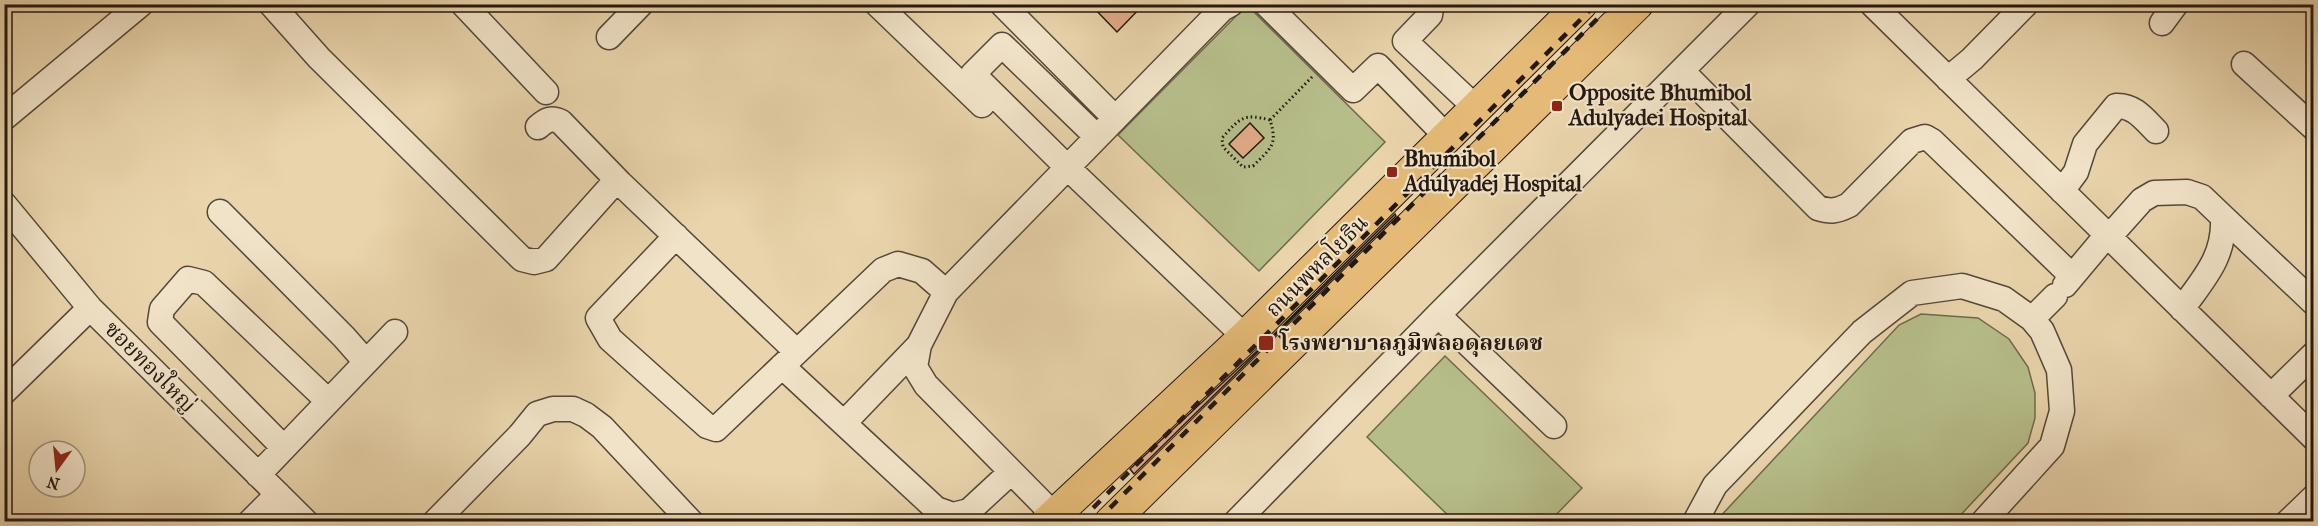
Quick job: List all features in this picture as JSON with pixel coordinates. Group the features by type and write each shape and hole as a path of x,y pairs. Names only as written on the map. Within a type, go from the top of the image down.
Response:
{"main road":[{"name":"ถนนพหลโยธิน","path":"1051,518 1245,337 1581,4"},
{"name":"ถนนพหลโยธิน","path":"1112,522 1637,4"},
{"path":"1447,137 1476,164"}],"street":[{"path":"4,118 141,4"},
{"path":"271,4 319,58 522,259 534,262 546,259 613,184 620,183"},
{"path":"463,4 546,92"},
{"path":"877,4 940,64 1245,337"},
{"path":"1002,4 1115,118"},
{"path":"1051,518 1011,472 926,386 915,367 919,345 946,292 1222,9 1231,4"},
{"path":"1244,4 1342,100 1405,41 1433,8"},
{"path":"1266,4 1353,90"},
{"path":"1236,522 1438,315 1748,4"},
{"path":"1872,4 2313,438"},
{"path":"1948,79 1972,59 2026,4"},
{"path":"2162,23 2176,4"},
{"path":"609,37 629,9"},
{"path":"1405,41 1476,108"},
{"path":"1063,173 974,74 1002,45 1097,137"},
{"path":"2244,64 2313,128"},
{"path":"1378,66 1447,137"},
{"path":"1682,71 1818,208 1830,211 1849,205 1912,141 1925,137 1932,141 2064,285"},
{"path":"2062,191 2076,172 2085,144 2116,106 2124,105 2133,109 2156,131"},
{"path":"538,127 547,120 554,119 561,122 676,236 790,359 844,423 936,509 953,515 969,511 1011,472"},
{"path":"2032,319 2142,200 2154,194 2187,192 2202,197 2313,303"},
{"name":"ซอยทองใหญ่","path":"4,204 90,308 258,475 269,511 306,522"},
{"path":"220,212 366,362"},
{"path":"2182,309 2219,252 2224,234 2223,217"},
{"path":"676,236 598,318 610,339 707,426 716,429 883,270 898,264 922,271 946,292"},
{"path":"284,448 160,322 162,309 188,279 204,283 328,401"},
{"path":"1695,522 1715,485 1862,332 1912,293 1962,286 2004,299 2032,319 2042,332 2059,370 2062,411 2052,446 1983,522"},
{"path":"4,392 90,308"},
{"path":"1438,315 1554,426"},
{"path":"258,475 394,332"},
{"path":"844,423 919,345"},
{"path":"2271,396 2313,354"},
{"path":"435,522 520,435 537,414 553,409 573,409 586,414 602,427 691,522"},
{"path":"2288,522 2313,497"}],"path":[{"path":"1270,120 1315,74"},
{"path":"1253,116 1270,120 1275,137 1271,149 1253,166 1244,167 1223,147 1222,138 1239,119 1253,116"}],"green space":[{"path":"1247,5 1385,142 1259,271 1118,135"},
{"path":"1921,314 1978,318 2009,339 2028,367 2035,393 2035,418 2028,443 1955,521 1716,521 1899,325"},
{"path":"1445,356 1582,488 1550,521 1454,521 1367,437"}],"building":[{"path":"1090,4 1144,4 1117,32"},
{"path":"1250,123 1264,138 1243,158 1229,144"},
{"path":"1395,214 1396,216 1134,474 1130,469 1258,350"}],"railway":[{"path":"1079,522 1596,4"},
{"path":"1096,522 1612,4"}],"place":[{"name":"Opposite Bhumibol Adulyadei Hospital","path":"1557,106"},
{"name":"Bhumibol Adulyadej Hospital","path":"1392,172"},
{"name":"โรงพยาบาลภูมิพลอดุลยเดช","path":"1266,343"}]}
